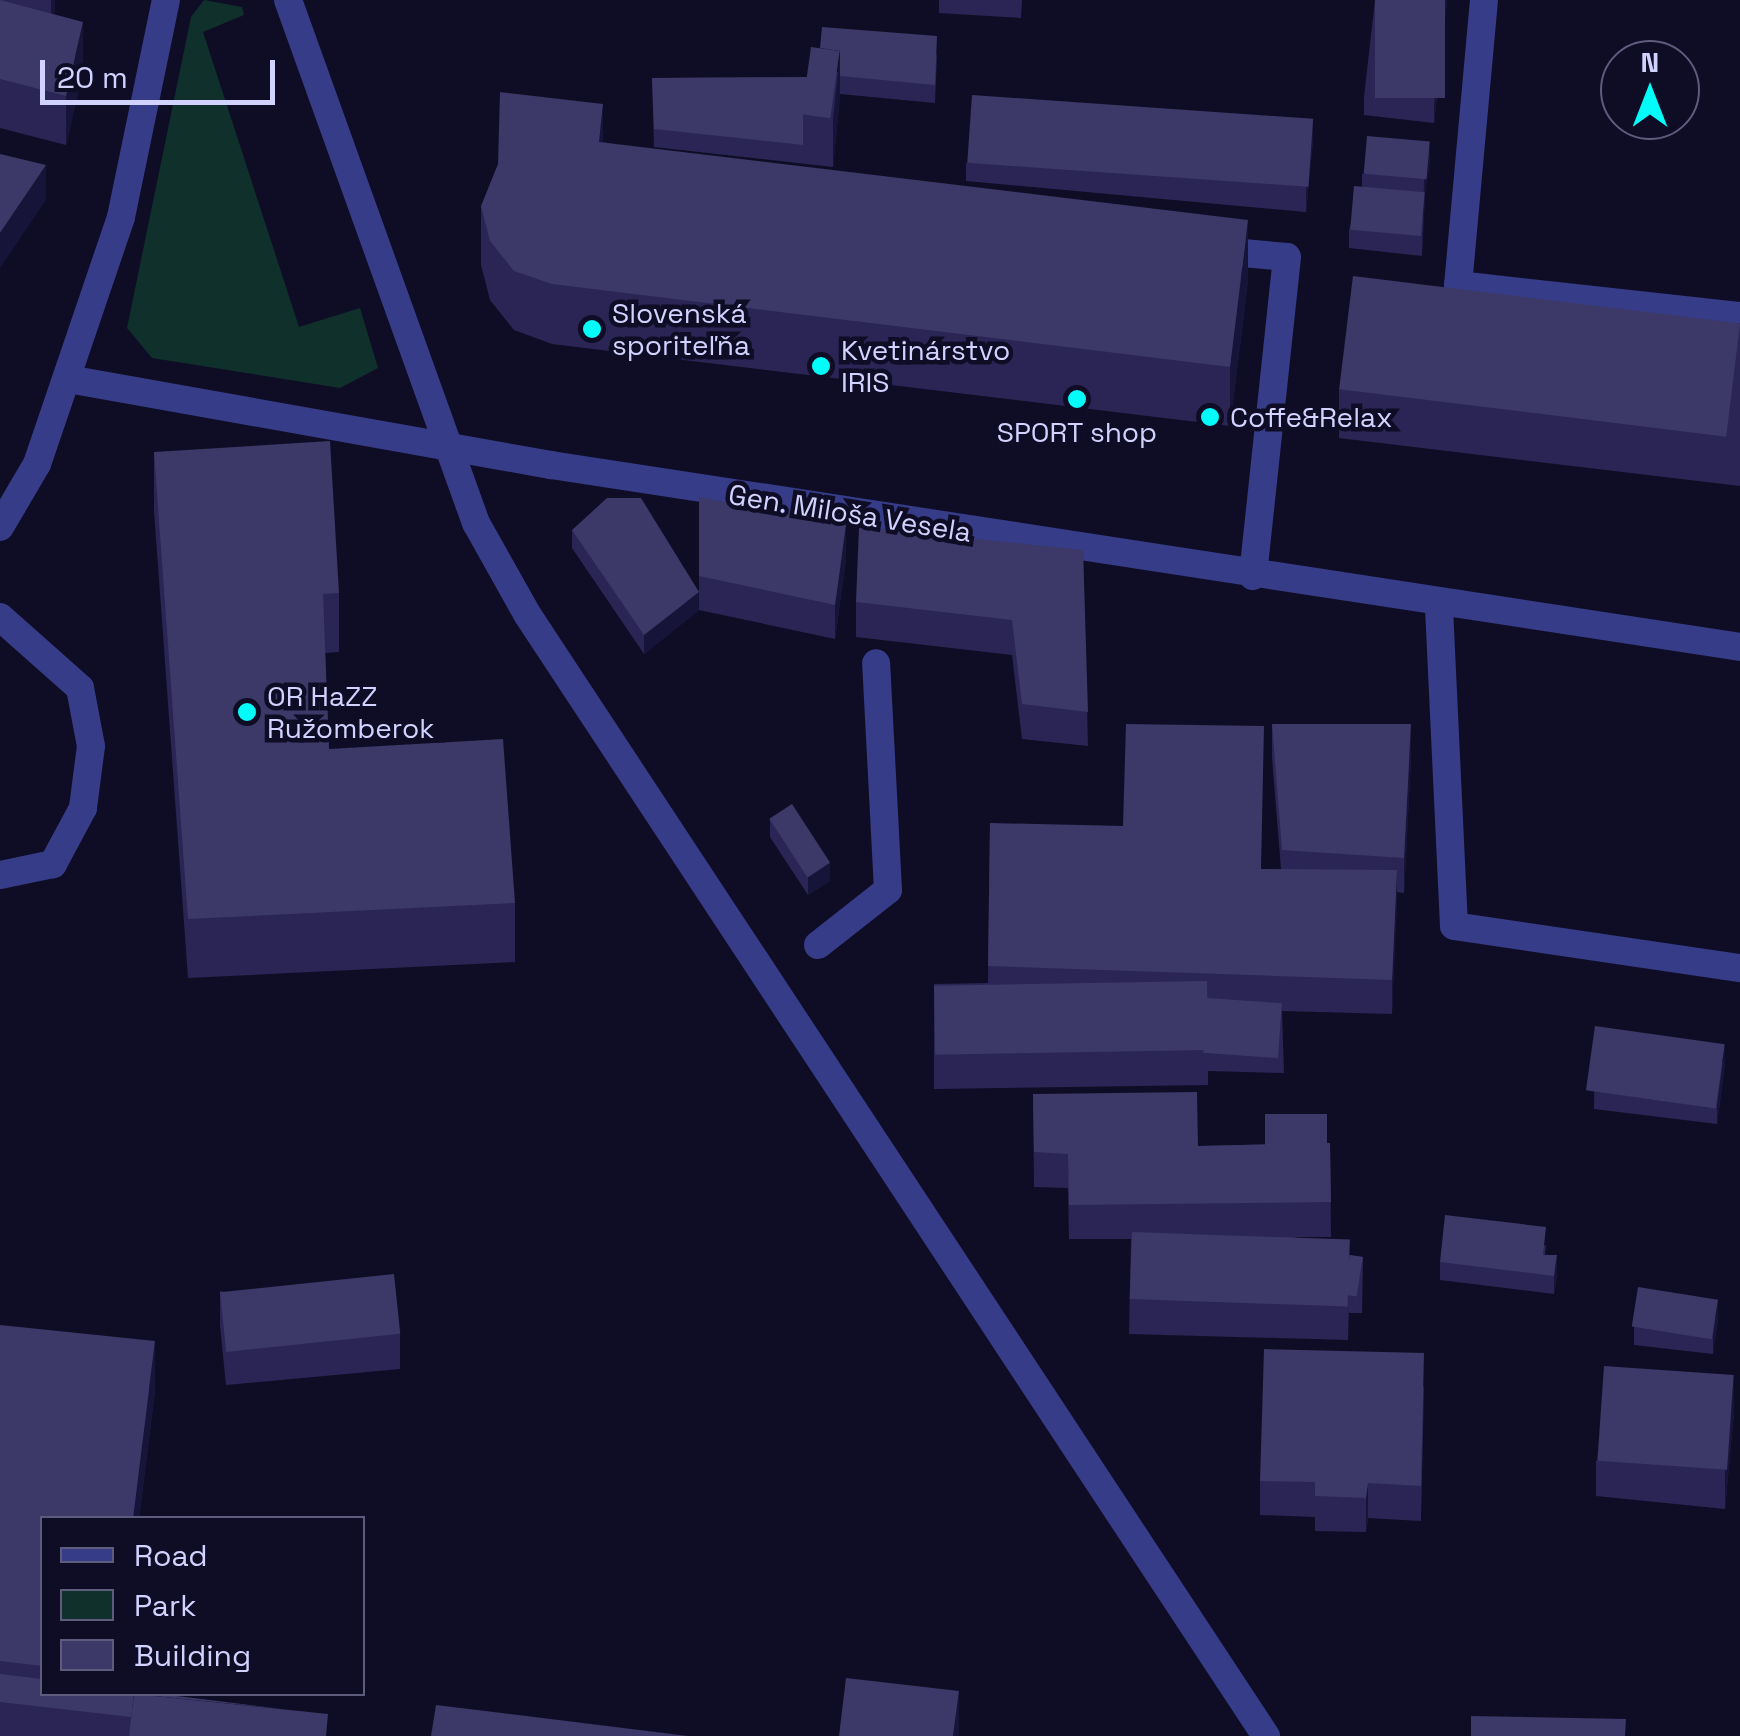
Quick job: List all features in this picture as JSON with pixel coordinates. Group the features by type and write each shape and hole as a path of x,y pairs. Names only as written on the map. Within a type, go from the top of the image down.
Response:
{"street":[{"path":"0,527 37,464 121,217 166,0"},
{"path":"288,0 476,523 527,614 1266,1736"},
{"path":"1484,0 1458,285 1740,316"},
{"path":"1188,248 1287,257 1253,576"},
{"name":"Gen. Miloša Vesela","path":"68,379 448,446 1439,608 1740,647"},
{"path":"1439,608 1454,926 1740,968"},
{"path":"0,617 80,688 91,746 82,808 53,864 0,875"},
{"path":"818,945 888,890 876,663"}],"green space":[{"path":"204,0 242,7 244,15 203,32 299,327 360,308 378,368 340,388 152,358 127,328 191,17"}],"building":[{"path":"0,0 83,22 66,96 0,79"},
{"path":"1375,0 1445,0 1445,98 1375,98"},
{"path":"822,27 937,36 935,85 840,76 840,51 820,48"},
{"path":"811,47 840,51 830,118 802,114"},
{"path":"808,77 803,145 654,129 652,78"},
{"path":"500,92 603,104 599,142 1248,220 1230,367 552,284 514,271 490,241 481,206 498,164"},
{"path":"972,95 1313,119 1308,187 967,163"},
{"path":"1367,136 1430,141 1426,179 1364,174"},
{"path":"0,154 46,165 0,233"},
{"path":"1354,186 1425,192 1421,236 1350,230"},
{"path":"1353,276 1740,324 1726,437 1339,389"},
{"name":"OR HaZZ Ružomberok","path":"330,441 339,593 323,594 329,749 503,739 515,903 188,919 154,452"},
{"path":"699,497 846,525 835,605 699,576"},
{"path":"607,498 641,498 699,592 644,635 572,530"},
{"path":"859,527 1083,550 1088,712 1022,704 1012,620 856,602"},
{"path":"1126,724 1264,726 1261,869 1397,870 1392,980 988,966 990,823 1123,826"},
{"path":"1272,724 1411,724 1404,858 1282,850"},
{"path":"792,804 830,863 807,877 769,819"},
{"path":"1207,981 1208,1050 935,1055 934,986"},
{"path":"1207,998 1282,1003 1278,1058 1203,1053"},
{"path":"1595,1026 1725,1044 1716,1109 1586,1090"},
{"path":"1197,1092 1198,1146 1330,1143 1331,1202 1069,1205 1068,1154 1034,1152 1033,1094"},
{"path":"1265,1114 1327,1114 1327,1145 1265,1145"},
{"path":"1445,1215 1546,1227 1543,1255 1557,1255 1554,1276 1440,1262"},
{"path":"1132,1232 1350,1240 1348,1307 1130,1299"},
{"path":"1350,1255 1363,1257 1357,1297 1344,1295"},
{"path":"394,1274 400,1334 226,1352 220,1292"},
{"path":"1638,1287 1718,1300 1712,1339 1632,1327"},
{"path":"0,1325 155,1341 133,1516 40,1516 40,1666 0,1661"},
{"path":"1264,1349 1424,1353 1421,1486 1368,1483 1366,1498 1315,1496 1315,1482 1260,1481"},
{"path":"1604,1366 1734,1375 1727,1470 1597,1461"},
{"path":"0,1674 40,1679 40,1696 134,1696 131,1717 0,1702"},
{"path":"846,1678 959,1691 953,1736 839,1736"},
{"path":"134,1696 328,1714 326,1736 129,1736"},
{"path":"154,1696 177,1696 283,1709"},
{"path":"436,1705 688,1736 431,1736"},
{"path":"1471,1716 1626,1719 1625,1736 1471,1736"}],"place":[{"name":"Slovenská sporiteľňa","path":"592,329"},
{"name":"Kvetinárstvo IRIS","path":"821,366"},
{"name":"SPORT shop","path":"1077,399"},
{"name":"Coffe&Relax","path":"1210,417"},
{"name":"OR HaZZ Ružomberok","path":"247,712"}]}
